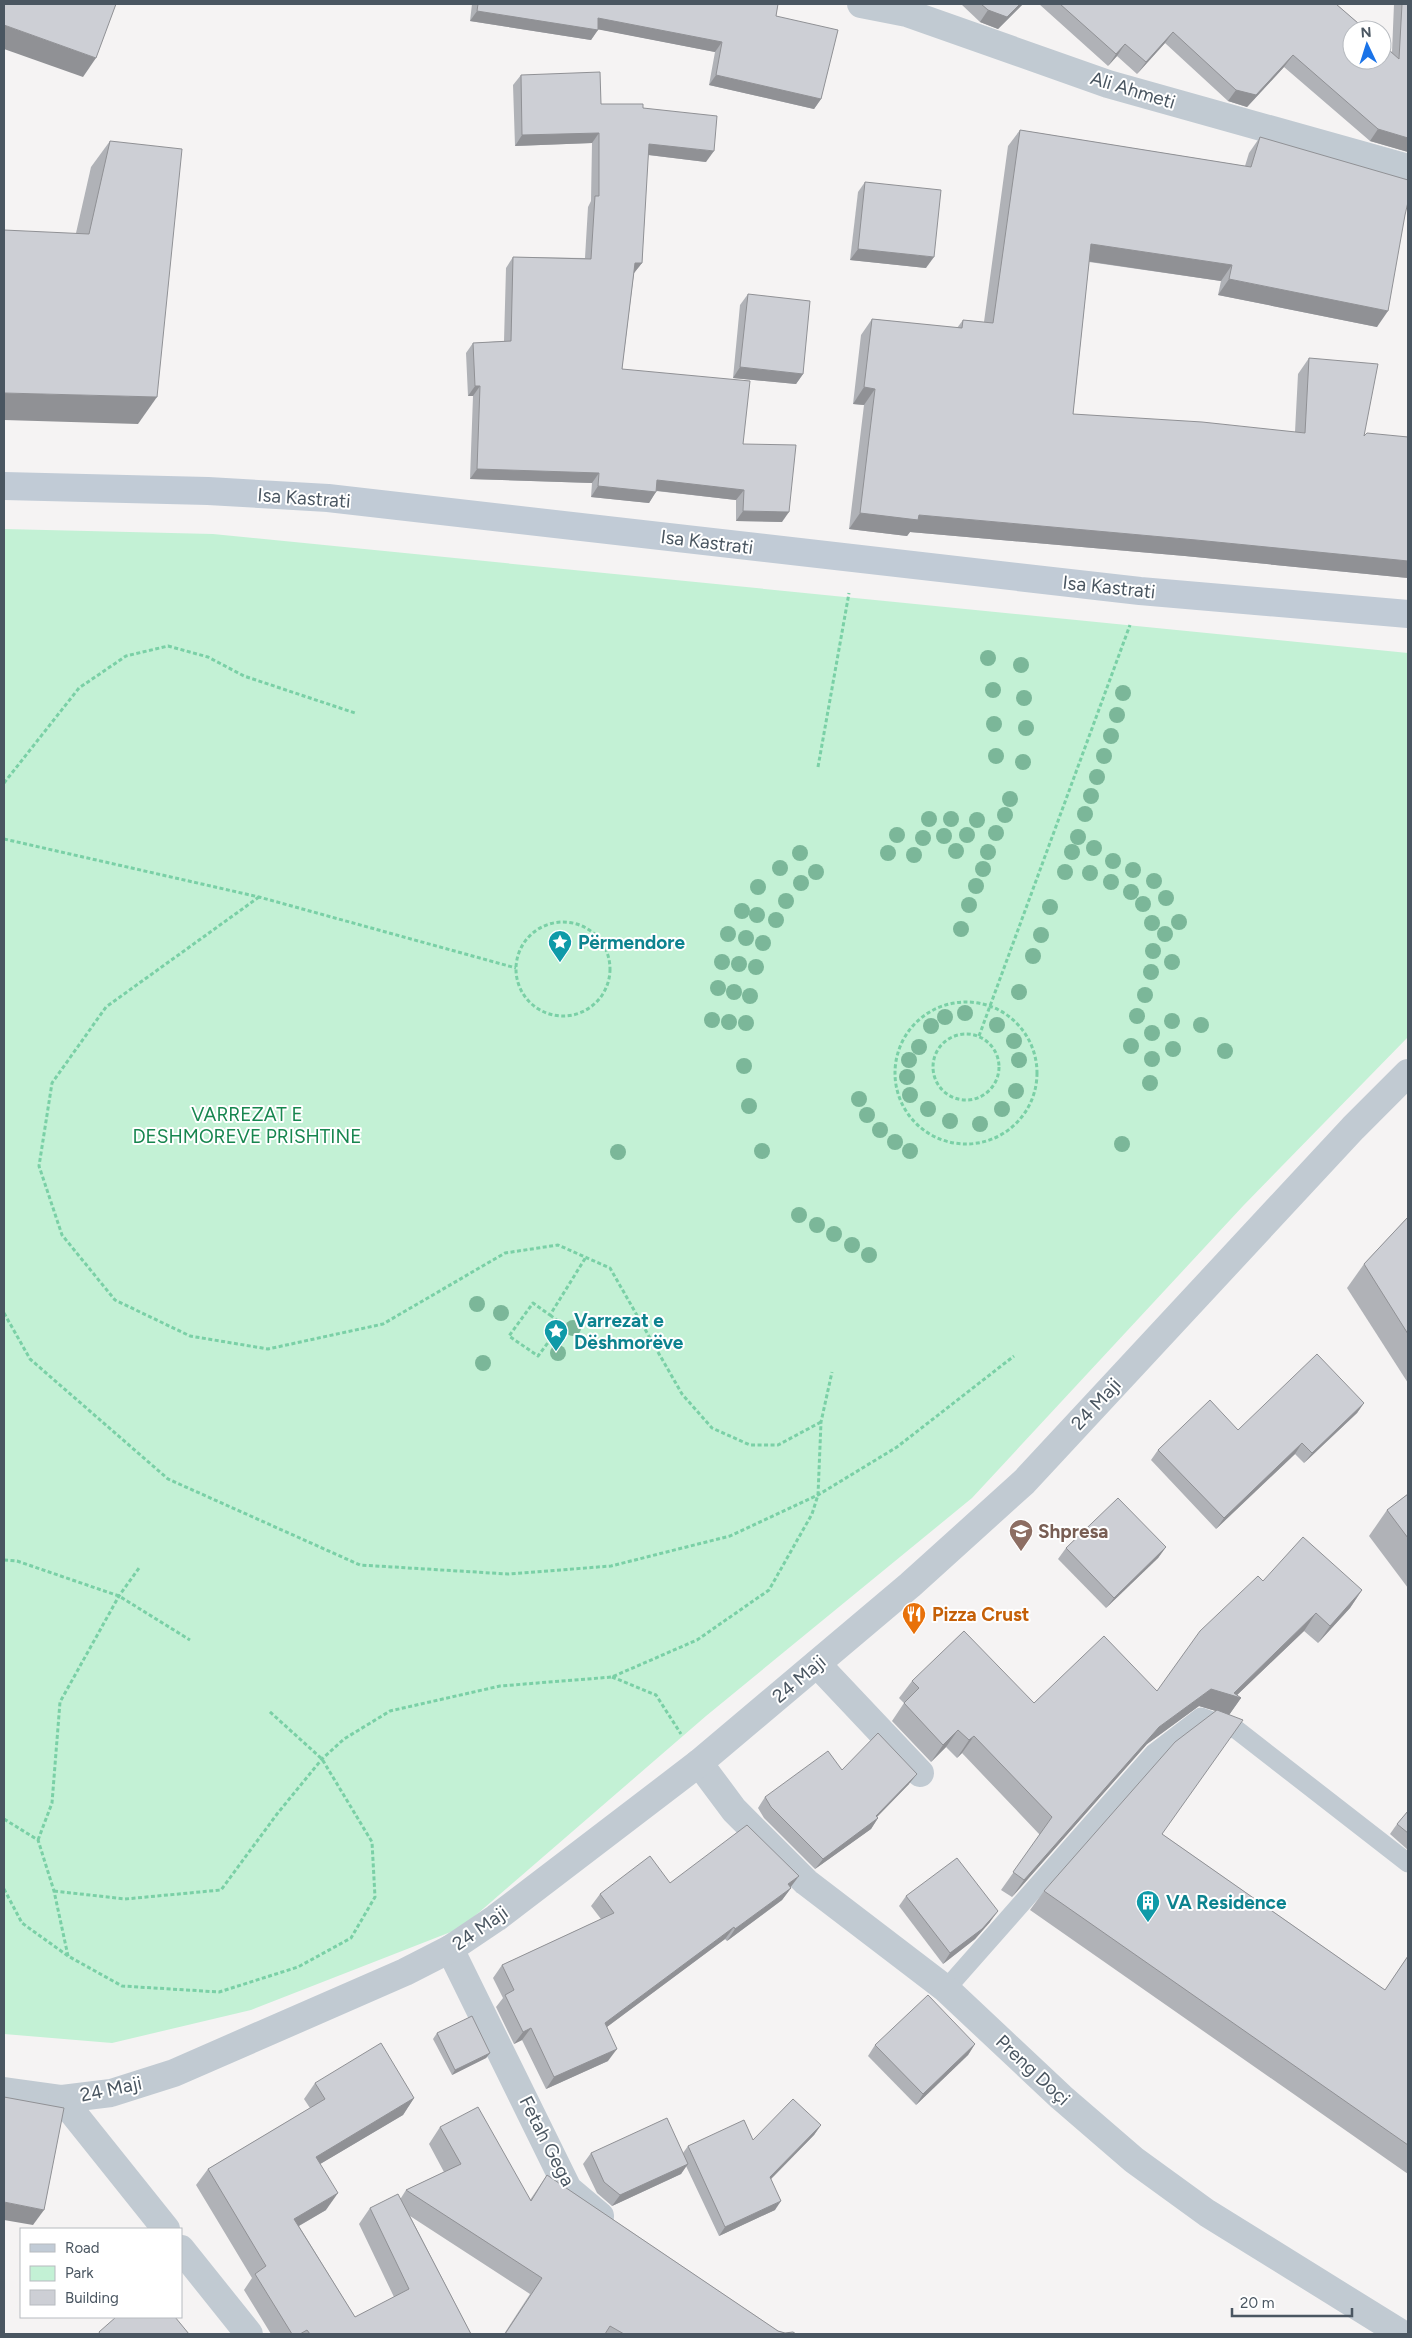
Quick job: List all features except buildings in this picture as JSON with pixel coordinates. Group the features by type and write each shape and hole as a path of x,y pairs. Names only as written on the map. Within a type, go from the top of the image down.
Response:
{"street":[{"name":"Ali Ahmeti","path":"861,4 899,9 1108,84 1408,168"},
{"name":"Isa Kastrati","path":"4,486 208,491 328,498 1140,591 1408,614"},
{"name":"24 Maji","path":"4,2091 62,2099 111,2093 174,2073 406,1972 450,1949 496,1918 699,1763 910,1585 1024,1482 1353,1128 1408,1073"},
{"path":"817,1664 920,1773"},
{"name":"Preng Doçi","path":"699,1763 734,1810 806,1882 946,1989 1061,2097 1134,2160 1207,2213 1402,2334"},
{"name":"Fetah Gega","path":"450,1949 568,2189 600,2216 624,2232"},
{"path":"62,2099 165,2228"},
{"path":"182,2250 249,2334"}],"lane":[{"path":"946,1989 1154,1753 1200,1717 1237,1730 1408,1864"}],"path":[{"path":"818,767 855,559"},
{"path":"979,1036 1140,591"},
{"path":"4,783 79,688 126,656 168,646 208,657 244,676 355,712"},
{"path":"4,839 259,897 516,968"},
{"path":"259,897 106,1008 52,1083 39,1166 62,1235 115,1300 190,1336 268,1349 383,1324 505,1253 558,1245 610,1268 682,1394 712,1428 750,1445 778,1445 822,1422"},
{"path":"561,922 578,924 593,932 603,944 609,960 610,976 605,991 594,1005 582,1012 568,1016 554,1016 540,1010 529,1002 520,990 516,968 521,946 531,934 545,925 561,922"},
{"path":"958,1002 991,1006 1016,1022 1030,1040 1037,1061 1037,1084 1032,1103 1021,1119 1006,1132 988,1140 970,1144 951,1142 934,1136 918,1125 906,1111 899,1096 896,1072 900,1047 908,1033 922,1018 939,1007 958,1002"},
{"path":"969,1034 979,1036 994,1049 999,1067 997,1076 985,1094 975,1099 964,1100 954,1098 944,1092 935,1079 933,1062 936,1052 950,1038 969,1034"},
{"path":"550,1315 586,1257"},
{"path":"533,1303 550,1315 562,1324 538,1356 509,1336 533,1303"},
{"path":"4,1313 30,1359 168,1479 360,1565 508,1574 611,1566 730,1536 818,1495 897,1447 1014,1356"},
{"path":"54,1891 125,1899 222,1890 277,1814 322,1759 344,1739 390,1711 500,1686 612,1677 697,1640 769,1590 812,1514 818,1495 822,1422 832,1372"},
{"path":"4,1560 17,1561 119,1596 190,1640"},
{"path":"68,1956 54,1891 38,1840 52,1803 60,1702 119,1596 139,1568"},
{"path":"612,1677 656,1695 699,1763"},
{"path":"4,1889 22,1923 68,1956 122,1986 219,1992 298,1967 351,1938 375,1897 372,1842 322,1759 270,1711"},
{"path":"4,1819 38,1840"}],"green space":[{"name":"Varrezat e Dëshmorëve","path":"4,529 213,534 1408,653 1408,1037 1243,1206 972,1498 706,1716 461,1928 251,2010 112,2043 4,2034"}],"place":[{"name":"Përmendore","path":"560,963"},
{"name":"Varrezat e Dëshmorëve","path":"556,1352"},
{"name":"Shpresa","path":"1021,1552"},
{"name":"Pizza Crust","path":"914,1635"},
{"name":"VA Residence","path":"1148,1923"}],"park label":[{"name":"VARREZAT E DESHMOREVE PRISHTINE","path":"247,1125"}]}
